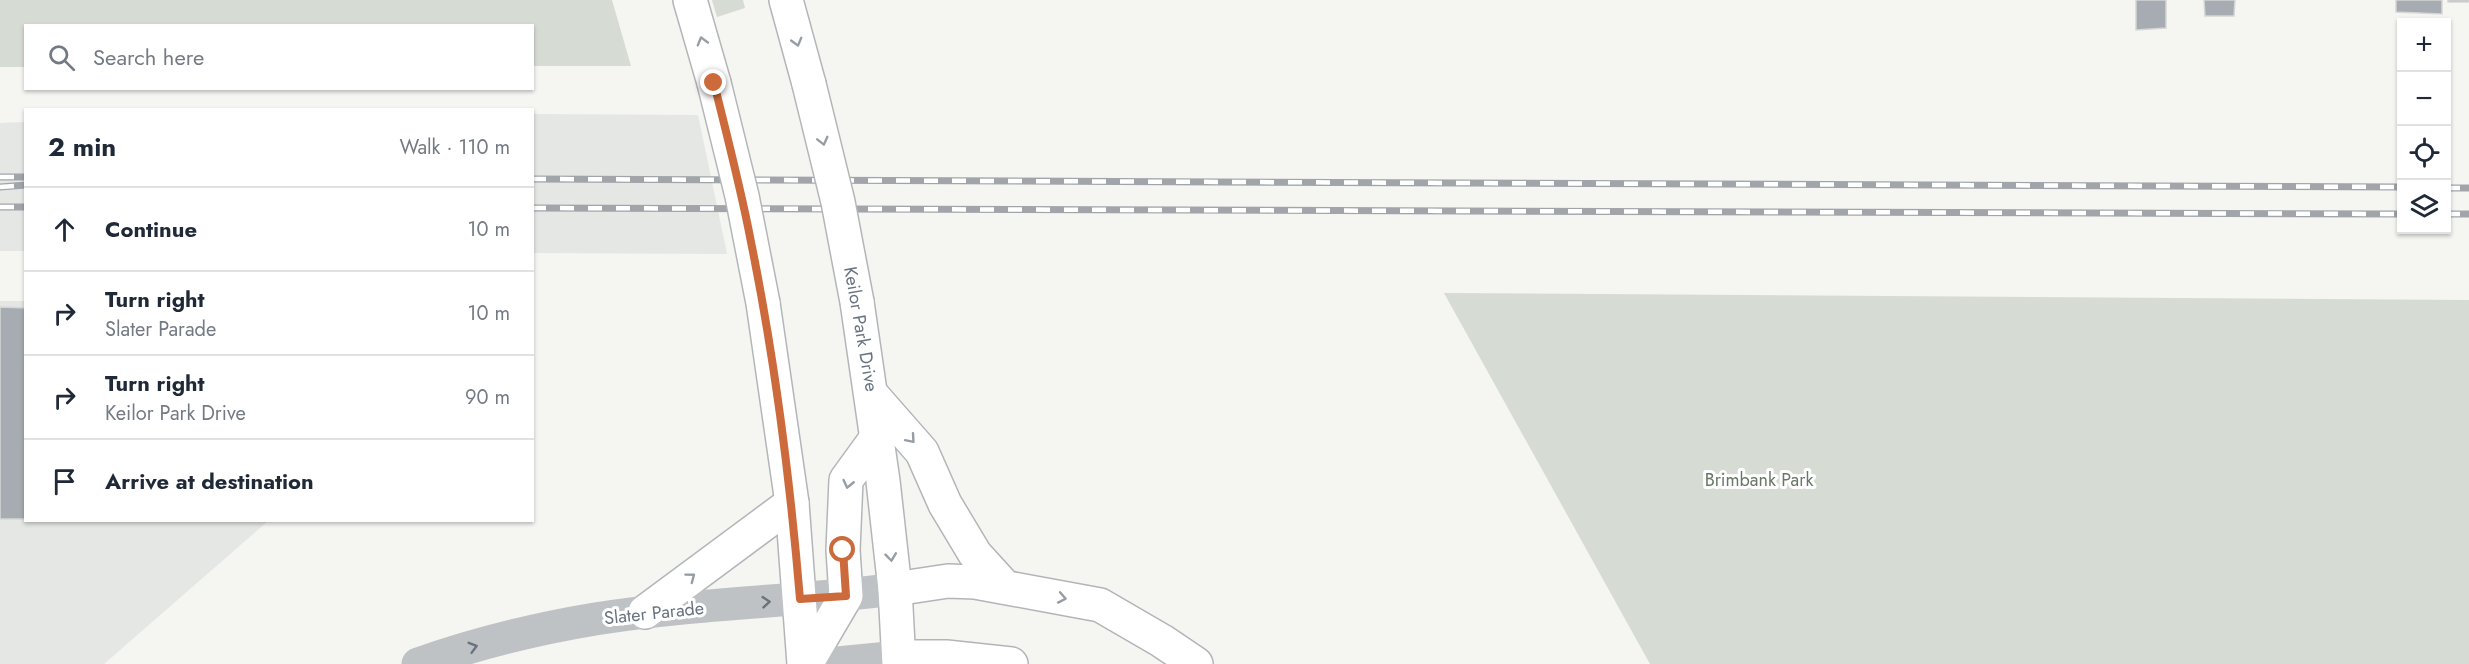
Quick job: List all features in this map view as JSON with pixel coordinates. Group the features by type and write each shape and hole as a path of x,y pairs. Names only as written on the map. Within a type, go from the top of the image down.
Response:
{"main road":[{"path":"690,0 714,83 742,196 763,303 792,503 805,664"},
{"name":"Keilor Park Drive","path":"786,0 838,202 858,302 878,435 895,589 899,661"},
{"path":"872,395 922,452 945,504 975,554 1005,587"},
{"path":"805,664 846,596 843,550 846,480 878,435"},
{"path":"645,612 792,503"},
{"path":"895,589 948,581 1005,587 1101,605 1196,664"},
{"path":"899,661 945,657 1011,664"}],"street":[{"name":"Slater Parade","path":"418,664 540,629 645,612 846,596 895,589"},
{"path":"827,664 899,661"}],"shaded area":[{"path":"534,114 698,115 727,254 534,253"},
{"path":"24,122 24,251 0,251 0,123"},
{"path":"0,301 24,301 24,522 267,522 104,664 0,664"}],"green space":[{"path":"0,0 612,0 631,66 534,66 534,24 24,24 24,67 0,67"},
{"path":"712,0 743,0 745,8 717,17"},
{"name":"Brimbank Park","path":"1444,293 2469,300 2469,664 1650,664"}],"building":[{"path":"2136,0 2166,0 2166,28 2136,30"},
{"path":"2204,0 2235,0 2234,16 2205,16"},
{"path":"2396,0 2442,0 2442,14 2396,12"},
{"path":"2448,0 2469,0 2469,2 2448,2"},
{"path":"0,307 24,308 24,519 0,519"}],"railway":[{"path":"0,177 24,177"},
{"path":"534,179 2397,187"},
{"path":"0,187 24,185"},
{"path":"2451,188 2469,188"},
{"path":"0,207 24,207"},
{"path":"534,208 2397,214"},
{"path":"2451,214 2469,214"}],"route":[{"path":"714,83 742,196 763,303 792,503 800,599 846,596 843,550"}]}
